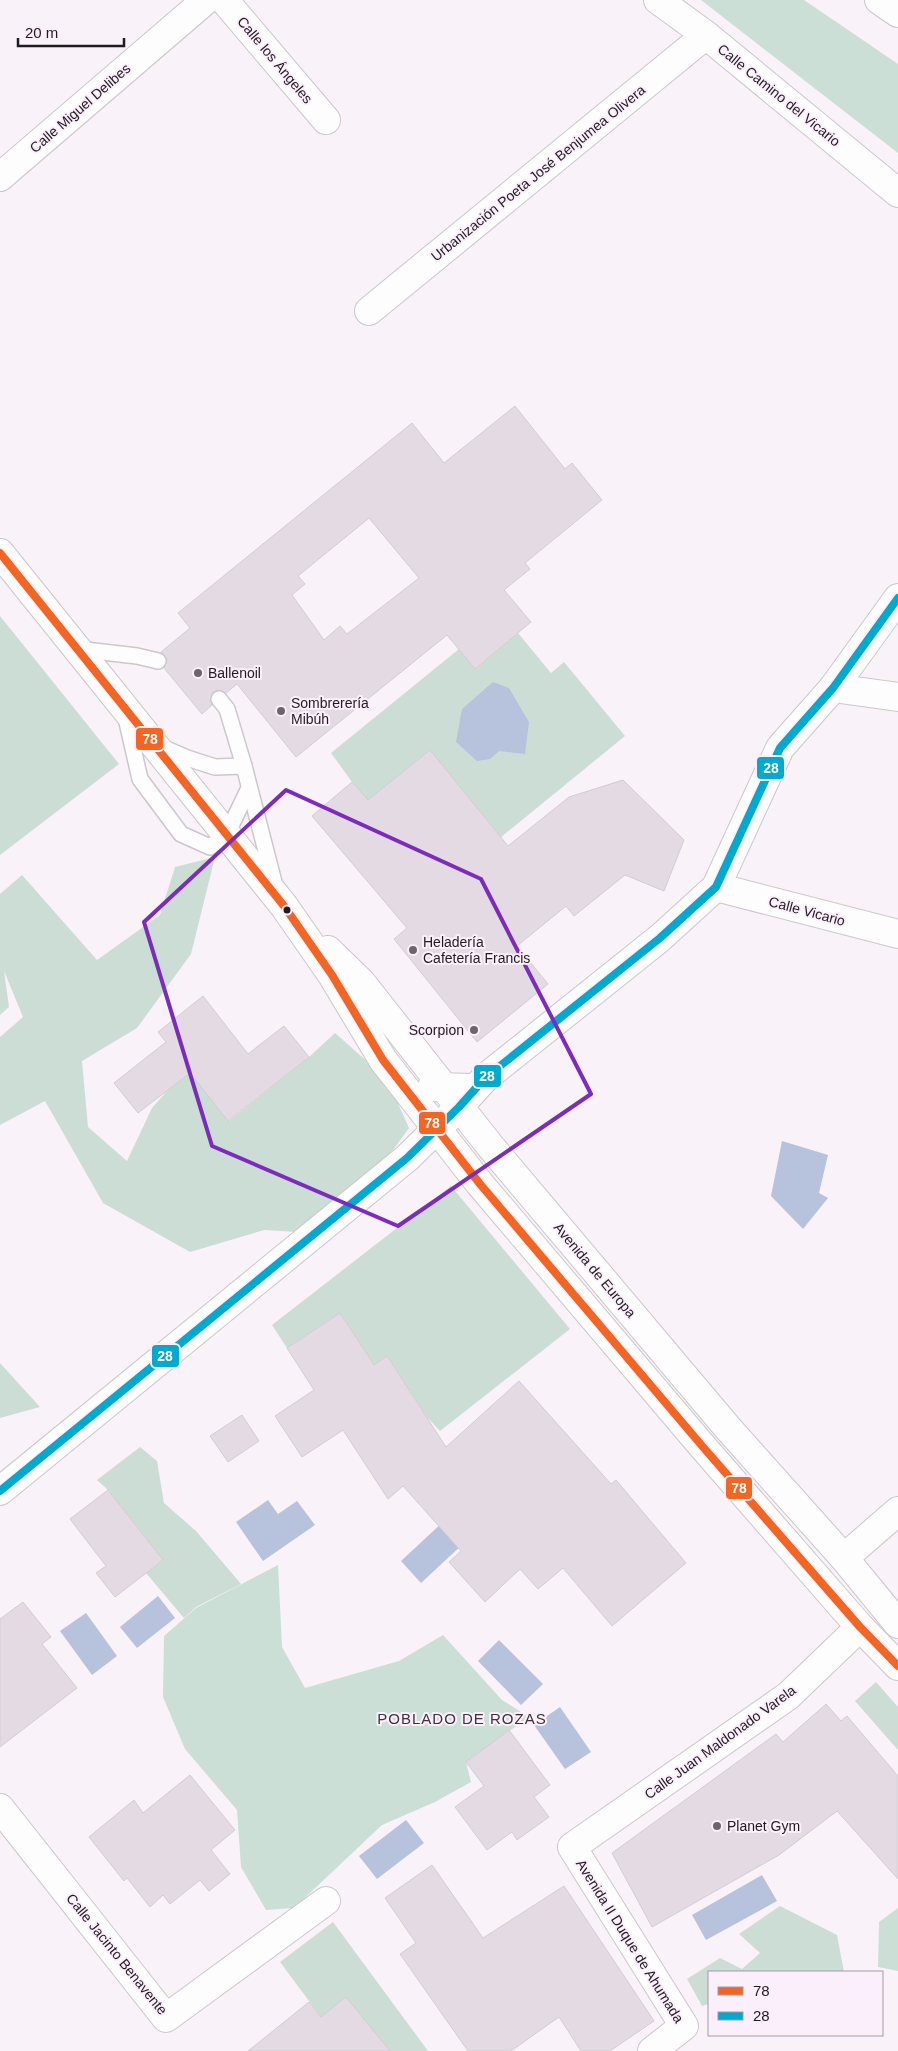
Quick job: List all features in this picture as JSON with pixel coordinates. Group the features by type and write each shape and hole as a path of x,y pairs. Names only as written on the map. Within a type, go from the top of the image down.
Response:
{"main road":[{"name":"Calle Miguel Delibes","path":"0,177 206,0"},
{"name":"Calle los Ángeles","path":"224,0 326,120"},
{"name":"Calle Camino del Vicario","path":"658,0 706,35 898,193"},
{"path":"879,0 898,13"},
{"name":"Urbanización Poeta José Benjumea Olivera","path":"369,312 706,35"},
{"name":"Avenida de Europa","path":"0,553 285,907 332,975 383,1060 436,1137 480,1184 748,1500 860,1627 898,1666"},
{"path":"0,1491 436,1137 460,1094 660,938 716,887 780,748 833,688 898,598"},
{"path":"833,688 898,697"},
{"name":"Calle Vicario","path":"716,887 898,934"},
{"name":"Avenida de Europa","path":"285,907 361,982 460,1094 665,1355 726,1427 844,1558 898,1624"},
{"path":"332,975 371,1014 429,1087 460,1094"},
{"path":"436,1137 466,1141 627,1333 665,1355"},
{"path":"748,1500 781,1512 823,1558 844,1558 898,1512"},
{"name":"Calle Juan Maldonado Varela","path":"572,1847 788,1696 860,1627"},
{"name":"Calle Jacinto Benavente","path":"0,1808 166,2018 326,1901"},
{"name":"Avenida II Duque de Ahumada","path":"572,1847 684,2026 652,2051"}],"lane":[{"path":"77,648 137,656 158,661"},
{"path":"219,700 227,710 285,907"},
{"path":"123,706 140,779 181,834 210,847 227,834 249,788"},
{"path":"154,744 215,767 244,766"}],"highlighted area":[{"path":"286,790 481,879 591,1094 398,1226 212,1146 144,922"}],"shaded area":[{"path":"0,616 119,764 0,855"},
{"path":"518,633 551,673 564,662 625,736 440,887 352,782 331,753 459,649 475,669"},
{"path":"215,857 191,954 137,1028 82,1061 88,1127 127,1161 152,1108 188,1067 229,1121 309,1057 335,1033 387,1079 409,1128 332,1234 264,1230 190,1252 103,1203 45,1101 0,1125 0,1037 23,1017 4,971 9,1007 0,1015 0,894 22,875 97,960 160,915 175,867"},
{"path":"451,1186 570,1329 440,1431 426,1416 387,1356 374,1365 340,1313 287,1348 272,1325"},
{"path":"0,1363 40,1407 0,1418"},
{"path":"140,1447 157,1461 164,1503 196,1531 241,1584 196,1607 184,1618 146,1573 163,1560 108,1490 97,1480"},
{"path":"876,1682 898,1707 898,1750 855,1701"},
{"path":"780,1906 837,1935 844,1971 708,1971 708,2004 702,2006 687,1979 720,1958 742,1969 760,1953 739,1934"},
{"path":"333,1922 428,2051 381,2051 321,2017 280,1962"}],"green space":[{"path":"701,0 804,0 898,64 898,153"},
{"path":"278,1565 282,1647 305,1688 399,1661 443,1635 502,1700 529,1717 466,1762 471,1782 435,1802 382,1825 294,1908 266,1910 241,1867 237,1810 185,1749 163,1697 164,1636 196,1608"},
{"path":"898,1908 898,1971 878,1967 879,1922"}],"water":[{"path":"493,682 509,688 529,722 525,754 499,751 490,759 477,761 456,742 462,709"},
{"path":"782,1141 828,1155 819,1193 828,1198 803,1229 771,1196"},
{"path":"268,1500 278,1514 297,1501 315,1525 263,1561 236,1522"},
{"path":"444,1521 464,1543 421,1583 401,1561"},
{"path":"158,1596 175,1618 137,1648 120,1627"},
{"path":"86,1613 117,1656 92,1675 60,1631"},
{"path":"499,1640 543,1684 521,1705 478,1661"},
{"path":"560,1707 591,1752 565,1769 534,1725"},
{"path":"406,1820 424,1843 377,1879 359,1856"},
{"path":"762,1875 777,1901 706,1940 692,1915"}],"building":[{"path":"515,406 565,469 572,463 602,500 525,563 530,569 504,590 531,622 475,669 447,635 296,757 237,684 226,693 218,690 213,692 210,700 212,705 202,714 164,668 167,659 161,652 190,628 178,613 412,423 444,463","holes":["369,518 419,578 347,634 340,626 324,640 292,595 305,584 298,576"]},
{"path":"430,750 508,846 569,797 623,780 684,840 664,891 625,875 574,916 566,906 517,946 548,984 477,1042 394,939 407,928 312,816 352,782 368,800"},
{"path":"203,996 248,1054 284,1026 309,1057 228,1121 190,1073 138,1113 114,1083 166,1042 158,1032"},
{"path":"340,1313 374,1365 387,1356 446,1447 519,1381 611,1484 616,1480 686,1563 612,1626 563,1568 538,1589 520,1569 485,1602 449,1562 461,1551 403,1486 388,1499 343,1430 302,1457 275,1416 314,1390 287,1348"},
{"path":"242,1415 259,1441 228,1462 210,1436"},
{"path":"108,1490 163,1560 115,1597 96,1573 106,1566 70,1519"},
{"path":"23,1602 51,1637 42,1644 77,1688 0,1747 0,1619"},
{"path":"826,1704 841,1721 847,1716 898,1776 898,1879 837,1811 779,1855 652,1927 612,1853 776,1734 783,1742"},
{"path":"509,1730 550,1785 534,1797 549,1817 517,1840 512,1832 487,1850 455,1807 484,1786 466,1762"},
{"path":"190,1775 235,1830 211,1850 230,1874 209,1891 200,1880 170,1904 163,1895 150,1907 127,1878 124,1881 89,1837 134,1800 143,1813"},
{"path":"432,1865 483,1938 564,1886 654,2021 610,2051 581,2051 559,2017 511,2051 468,2051 400,1954 416,1943 385,1898"},
{"path":"346,1997 390,2051 248,2051 309,2002 321,2017"}],"transit line":[{"name":"78","path":"0,553 284,906 332,975 383,1060 480,1184 703,1447 860,1627 898,1666"},
{"name":"28","path":"0,1491 407,1158 459,1107 485,1078 660,938 716,887 780,748 833,688 898,598"}],"place":[{"name":"Ballenoil","path":"198,673"},
{"name":"Sombrerería Mibúh","path":"281,711"},
{"name":"Heladería Cafetería Francis","path":"413,950"},
{"name":"Scorpion","path":"474,1030"},
{"name":"Planet Gym","path":"717,1826"}],"district":[{"name":"POBLADO DE ROZAS","path":"462,1719"}]}
